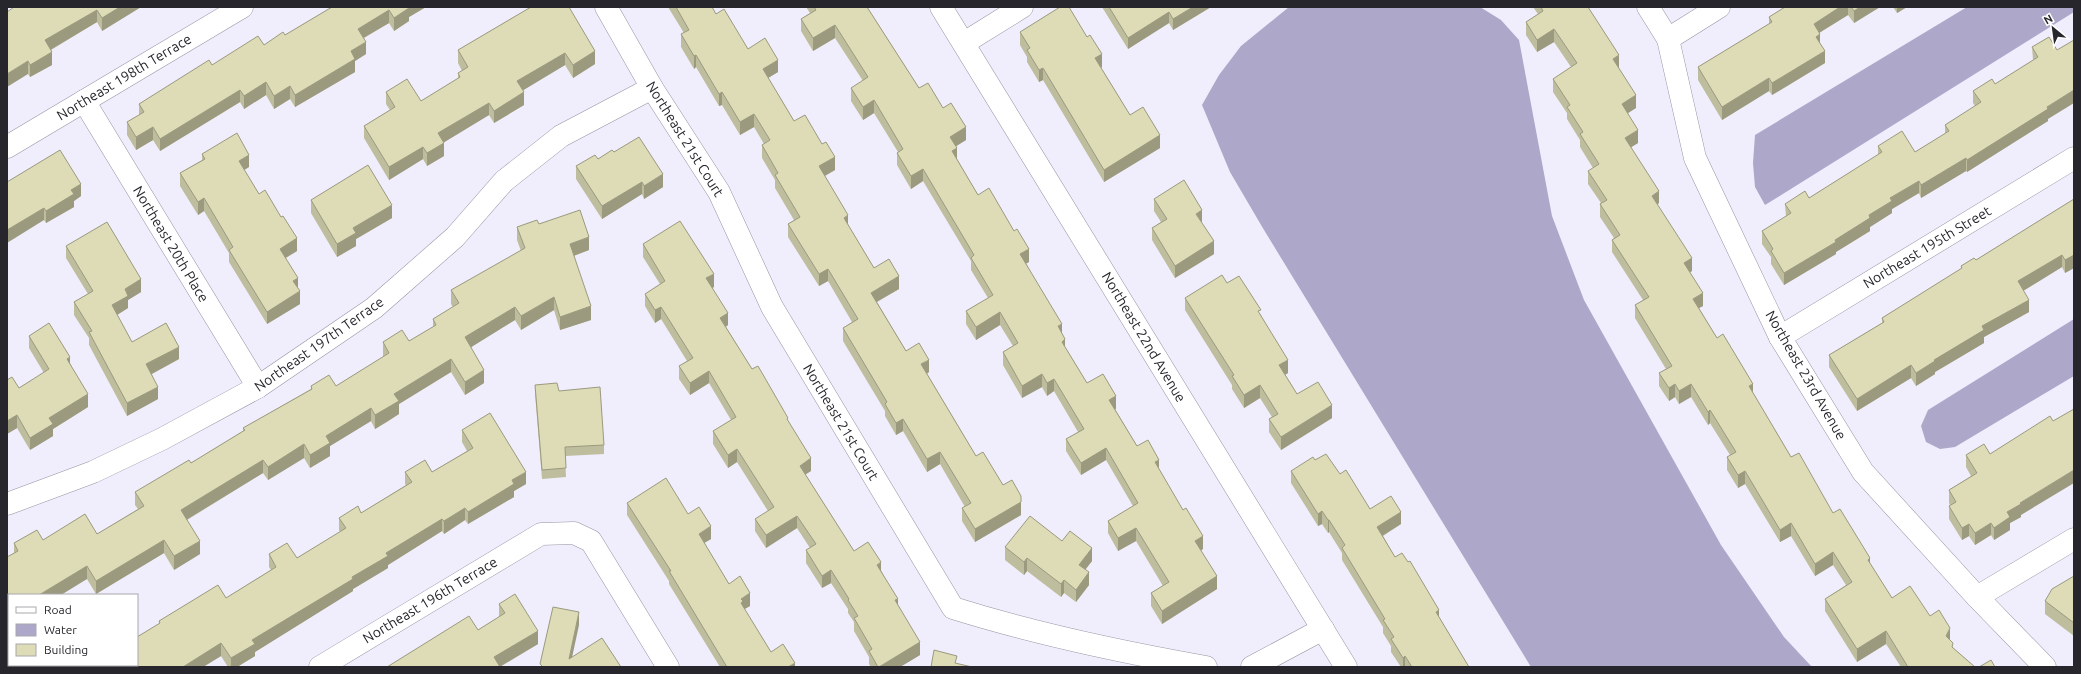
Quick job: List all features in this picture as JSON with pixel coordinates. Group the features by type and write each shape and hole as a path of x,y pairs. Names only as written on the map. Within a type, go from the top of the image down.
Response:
{"street":[{"name":"Northeast 198th Terrace","path":"7,147 242,7"},
{"name":"Northeast 21st Court","path":"606,7 652,88 720,192 772,307 953,608 1014,627 1125,652 1206,667"},
{"name":"Northeast 22nd Avenue","path":"941,7 1346,667"},
{"path":"964,43 1022,7"},
{"name":"Northeast 23rd Avenue","path":"1648,7 1668,39 1695,158 1780,337 1862,472 1977,597 2044,667"},
{"path":"1668,39 1719,7"},
{"name":"Northeast 197th Terrace","path":"7,504 93,472 162,439 258,387 374,308 455,237 504,181 561,136 652,88"},
{"name":"Northeast 20th Place","path":"84,101 258,387"},
{"name":"Northeast 195th Street","path":"1780,337 2074,158"},
{"name":"Northeast 196th Terrace","path":"320,667 541,534 574,533 591,541 668,667"},
{"path":"1977,597 2074,539"},
{"path":"1252,667 1323,629"}],"water":[{"path":"1289,7 1480,7 1501,20 1519,40 1552,216 1584,300 1721,545 1784,637 1812,667 1531,667 1230,172 1202,105 1219,75 1241,46"},
{"path":"1967,7 2074,7 2074,12 1765,205 1755,187 1753,163 1755,135"},
{"path":"2074,319 2074,376 1955,447 1940,449 1926,442 1921,426 1928,410"}],"building":[{"path":"14,7 120,7 102,18 97,10 45,40 52,52 30,65 28,61 7,74 7,12"},
{"path":"332,7 409,8 394,18 389,10 358,29 366,42 351,51 355,59 295,95 290,86 274,96 266,82 244,96 240,90 160,139 153,127 136,137 127,122 144,112 139,104 209,60 212,65 258,36 264,45 283,32 285,35"},
{"path":"531,7 569,7 595,51 573,65 565,53 517,81 524,92 494,111 489,103 438,133 444,143 427,153 423,147 389,167 364,126 395,107 386,92 407,79 421,101 460,77 458,73 468,67 458,50"},
{"path":"676,7 712,7 716,14 724,9 748,49 765,38 778,60 763,69 794,121 805,115 822,144 826,142 835,157 819,166 848,215 844,218 874,268 889,259 899,276 871,293 906,351 919,343 929,360 921,364 976,456 983,452 1003,485 1012,480 1021,496 1021,502 975,529 962,508 971,503 940,452 927,459 903,419 896,423 885,404 887,402 843,328 858,319 828,269 819,274 788,224 800,217 775,175 778,173 762,145 770,140 754,114 740,122 722,92 719,94 696,55 694,56 681,34 689,30"},
{"path":"814,7 867,7 919,88 928,83 943,108 951,103 966,127 950,137 957,148 952,151 978,195 989,188 1014,231 1017,229 1029,249 1020,254 1062,324 1058,326 1065,339 1062,342 1087,383 1103,374 1116,396 1109,400 1137,446 1148,440 1159,460 1155,462 1183,510 1186,508 1203,536 1195,541 1217,576 1162,611 1151,593 1169,582 1136,528 1118,538 1108,521 1138,503 1106,448 1081,463 1066,439 1084,429 1054,379 1047,383 1042,374 1022,386 1003,352 1018,343 1000,312 976,327 966,311 993,295 971,258 974,255 923,169 911,176 897,153 903,149 874,100 863,107 851,88 868,77 835,25 813,38 801,19 816,10"},
{"path":"1060,7 1069,7 1087,37 1090,35 1102,54 1095,58 1130,115 1143,107 1160,135 1104,170 1043,68 1039,70 1027,50 1030,48 1020,32"},
{"path":"1109,7 1193,7 1173,19 1169,12 1128,38"},
{"path":"1541,7 1588,7 1619,55 1613,59 1636,95 1622,104 1638,130 1625,138 1659,191 1652,196 1692,258 1684,263 1703,293 1693,299 1717,338 1723,334 1753,384 1749,386 1791,457 1799,453 1833,513 1840,509 1870,558 1868,560 1892,598 1910,586 1930,616 1939,610 1950,628 1946,636 1953,643 1952,647 1975,667 1908,667 1886,631 1857,649 1825,599 1852,582 1833,552 1815,564 1791,523 1780,530 1745,471 1738,475 1727,457 1736,452 1710,410 1708,412 1691,384 1679,391 1675,384 1669,388 1659,373 1672,366 1635,305 1649,297 1612,240 1620,235 1600,204 1607,200 1588,171 1599,164 1580,134 1583,132 1567,107 1570,105 1553,79 1577,63 1554,29 1537,40 1526,22 1543,11"},
{"path":"1785,7 1840,7 1814,24 1820,34 1816,37 1825,51 1772,83 1769,78 1722,107 1698,67 1772,22 1769,17"},
{"path":"1851,7 1860,7 1854,11"},
{"path":"2049,37 2057,50 2074,40 2074,90 2047,107 2048,109 1967,160 1966,158 1921,185 1919,181 1890,198 1892,201 1869,215 1870,218 1835,240 1836,242 1784,273 1771,251 1773,249 1762,231 1791,213 1785,204 1805,191 1809,198 1882,152 1878,146 1902,131 1915,152 1949,131 1945,125 1981,102 1973,91 1992,79 1995,84 2038,57 2032,47"},
{"path":"237,133 249,155 239,161 259,194 265,190 281,217 283,216 297,238 280,249 298,278 293,281 300,291 267,312 229,250 233,247 204,198 198,202 180,173 205,159 202,154"},
{"path":"639,137 663,174 644,186 642,182 602,206 576,166 595,155 598,159 612,150 614,152"},
{"path":"60,150 81,184 71,190 74,194 46,211 44,208 7,230 7,182"},
{"path":"368,165 392,205 353,228 356,233 337,244 311,200"},
{"path":"1184,180 1202,210 1196,214 1214,241 1175,266 1152,228 1167,219 1154,199"},
{"path":"2074,199 2074,255 2065,260 2062,255 2018,281 2029,300 1982,326 1984,330 1934,360 1935,361 1916,373 1911,365 1857,399 1829,355 1884,322 1882,318 1962,268 1961,266 1974,258 1976,260"},
{"path":"580,210 589,237 570,244 591,306 560,317 554,297 521,316 515,307 465,337 484,370 465,382 451,359 394,394 399,401 375,415 371,408 326,436 330,443 310,455 304,444 268,467 263,460 181,510 200,541 174,556 164,540 96,581 87,566 41,594 8,594 7,611 7,557 18,551 14,543 37,530 43,540 85,514 97,534 144,506 135,492 189,460 191,463 245,430 243,428 312,389 311,386 329,375 336,386 389,353 383,342 402,330 409,341 436,325 433,319 459,303 451,290 525,248 517,227 537,220 539,224"},
{"path":"680,221 714,274 706,278 728,313 720,318 752,369 758,366 788,418 787,419 811,458 800,466 854,551 868,542 881,562 877,565 898,599 895,600 920,642 879,667 869,651 872,649 854,618 858,616 831,570 822,576 806,550 816,544 797,516 766,535 755,519 774,507 737,449 728,455 713,431 736,417 709,371 690,383 679,366 693,358 661,307 655,310 645,294 665,281 643,244"},
{"path":"107,222 141,279 125,289 128,296 112,305 132,342 166,323 179,347 146,364 158,387 127,403 89,332 92,331 74,302 93,291 66,246"},
{"path":"1222,275 1227,283 1239,276 1261,310 1258,311 1288,360 1279,365 1297,394 1318,382 1332,405 1281,437 1269,419 1278,414 1260,385 1244,395 1232,376 1234,375 1185,298"},
{"path":"49,323 70,357 67,359 88,394 49,418 53,424 30,438 17,415 7,421 7,380 12,377 19,388 49,369 29,336"},
{"path":"557,383 559,391 600,387 604,445 565,447 566,468 542,470 535,385"},
{"path":"2074,409 2074,470 2007,512 2010,517 1994,528 1991,523 1975,533 1969,524 1962,528 1949,506 1956,502 1949,490 1977,473 1966,455 1984,444 1990,454 2050,416 2053,421"},
{"path":"490,413 526,472 512,480 514,484 468,512 465,508 444,521 442,519 386,553 388,556 252,640 255,644 231,658 221,643 183,667 114,667 138,666 138,636 160,623 159,621 218,585 226,598 276,567 269,554 287,543 297,558 346,528 339,518 358,506 361,513 412,482 405,472 425,460 432,472 473,448 462,430"},
{"path":"1326,454 1340,474 1346,470 1370,509 1391,496 1401,512 1377,527 1395,557 1402,553 1408,562 1410,561 1439,610 1436,612 1469,667 1412,667 1405,656 1403,658 1391,639 1394,637 1383,620 1385,619 1342,548 1345,545 1322,511 1318,514 1291,471 1313,457 1315,460"},
{"path":"666,478 688,514 699,507 711,526 699,534 729,584 740,576 750,593 741,599 743,601 741,603 771,652 783,644 795,663 788,667 727,667 669,571 671,571 627,503"},
{"path":"1030,516 1062,541 1070,531 1092,548 1079,565 1089,572 1076,590 1064,580 1061,584 1027,558 1024,562 1005,547"},
{"path":"2074,576 2074,623 2045,601 2052,589"},
{"path":"515,594 538,631 494,657 500,667 387,667 469,616 478,630 505,613 499,604"},
{"path":"553,607 579,612 569,659 602,638 621,667 543,667 540,664"},
{"path":"934,650 957,656 955,663 972,667 931,667"},
{"path":"1991,660 1995,667 1979,667"}]}
